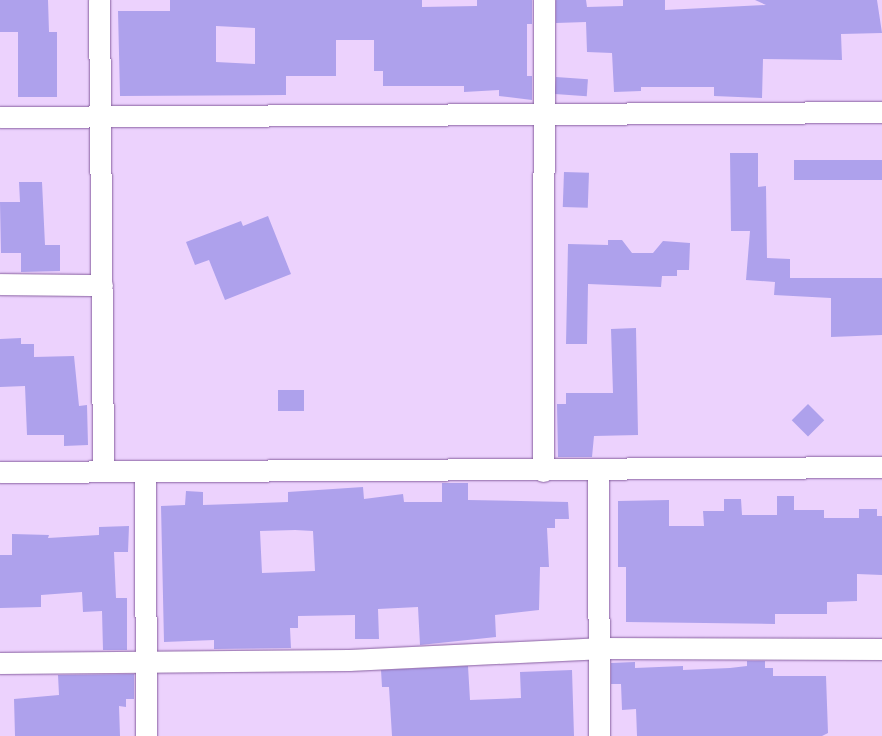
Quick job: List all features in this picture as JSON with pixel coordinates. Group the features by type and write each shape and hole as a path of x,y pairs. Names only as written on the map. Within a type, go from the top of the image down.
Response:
{"street":[{"path":"99,0 103,471"},
{"path":"543,471 545,114 544,0"},
{"path":"0,117 882,112"},
{"path":"0,284 102,285"},
{"path":"0,472 598,471 882,467"},
{"path":"144,471 146,736"},
{"path":"598,471 599,736"},
{"path":"0,664 349,660 599,648 882,649"}],"building":[{"path":"0,0 48,0 49,32 57,32 57,97 18,97 18,32 0,32"},
{"path":"170,0 422,0 422,7 477,6 477,0 532,0 532,24 527,24 527,76 532,76 532,100 499,96 499,90 464,92 464,86 383,86 383,71 374,71 374,40 336,40 336,76 286,76 286,95 120,96 118,11 170,11","holes":["216,26 255,28 255,64 216,62"]},
{"path":"556,0 586,0 587,7 623,6 623,0 665,0 665,10 766,5 755,0 877,0 882,33 841,34 842,60 763,59 762,98 714,96 714,87 641,87 641,91 614,92 612,53 587,52 586,22 556,23"},
{"path":"556,77 588,79 587,96 555,94"},
{"path":"730,153 758,153 758,187 766,186 767,258 790,259 790,278 882,278 882,335 831,337 831,298 774,295 775,282 746,280 750,231 731,231"},
{"path":"794,160 882,160 882,180 794,180"},
{"path":"564,172 589,173 588,208 563,207"},
{"path":"19,182 42,182 45,245 60,245 60,271 21,272 21,253 1,253 0,202 20,202"},
{"path":"268,216 291,274 225,300 209,260 195,265 186,242 241,221 243,226"},
{"path":"608,240 622,240 632,253 653,253 663,241 690,243 689,270 677,270 677,276 662,276 661,287 588,284 587,344 566,344 568,244 608,245"},
{"path":"636,328 638,435 594,436 592,457 558,457 557,404 566,404 566,393 613,393 611,329"},
{"path":"21,338 21,344 34,344 34,357 74,356 79,406 87,405 88,445 64,446 64,435 27,435 25,386 0,387 0,339"},
{"path":"278,390 304,390 304,411 278,411"},
{"path":"808,404 824,420 808,437 792,420"},
{"path":"442,483 468,483 468,500 568,502 569,519 555,519 555,528 547,528 549,567 540,567 539,610 495,615 496,637 420,645 418,607 378,609 379,639 355,639 355,615 298,616 298,628 290,628 291,648 214,649 214,640 164,642 161,506 185,505 186,491 203,492 203,505 288,502 288,492 363,487 364,499 403,494 404,502 442,502","holes":["260,531 313,531 315,571 262,573"]},
{"path":"777,496 794,496 794,510 824,510 824,518 859,518 859,509 877,509 877,516 882,516 882,575 857,574 857,601 827,602 827,614 775,614 775,624 626,622 626,567 618,567 618,501 669,500 669,526 704,526 703,511 724,511 724,499 741,499 742,515 777,515"},
{"path":"129,526 128,552 114,552 116,598 127,598 127,650 103,650 102,611 83,612 82,592 41,595 41,607 0,608 0,555 12,555 12,534 49,535 48,538 99,535 99,527"},
{"path":"747,661 765,661 765,668 773,668 773,676 826,676 828,733 822,736 637,736 636,709 622,710 621,684 611,684 611,663 635,662 635,668 683,666 683,670 747,666"},
{"path":"468,666 470,700 521,698 520,672 572,670 574,736 392,736 389,687 382,687 381,670"},
{"path":"134,674 134,699 126,699 126,707 119,706 120,736 15,736 14,699 59,695 58,675"}]}
